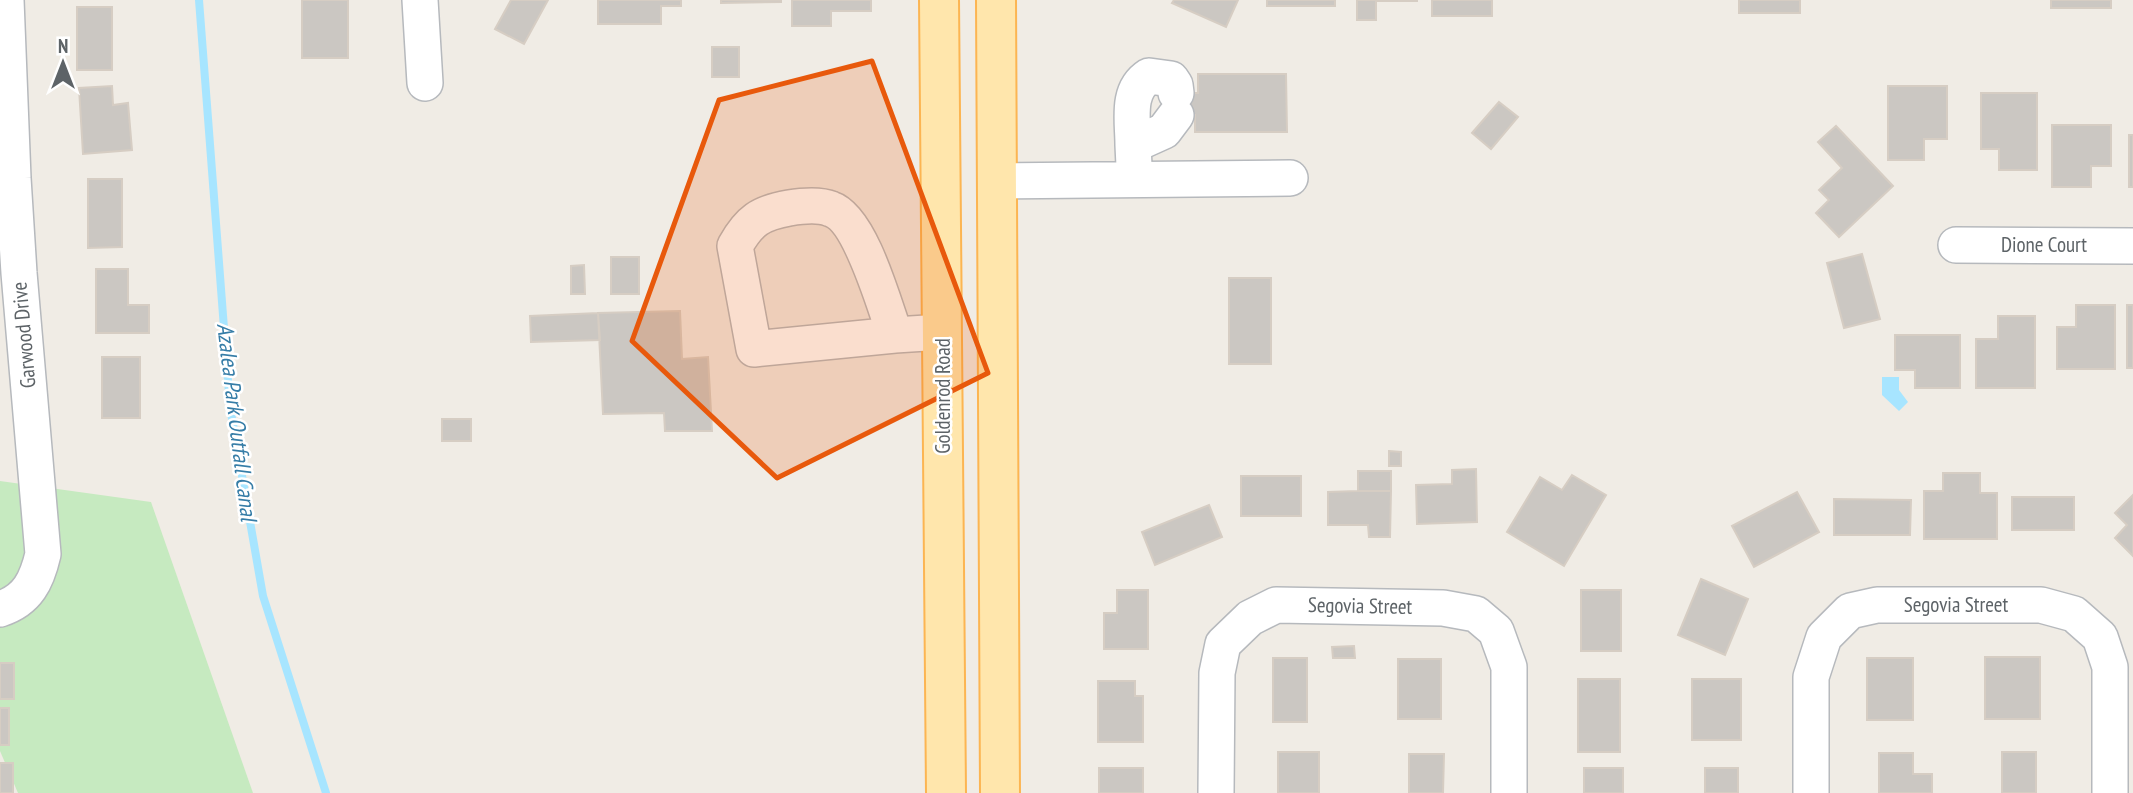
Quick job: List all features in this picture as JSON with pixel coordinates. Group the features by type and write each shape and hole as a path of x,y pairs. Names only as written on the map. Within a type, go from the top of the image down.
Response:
{"main road":[{"name":"Goldenrod Road","path":"939,0 946,793"},
{"path":"996,0 1000,793"},
{"path":"942,332 964,353 976,379 977,480 999,509"}],"street":[{"name":"Garwood Drive","path":"0,609 27,593 38,576 43,554 9,273 13,178 6,0"},
{"path":"420,0 425,83"},
{"path":"1133,145 1164,131 1176,104 1175,85 1171,79 1149,76 1141,81 1132,96 1133,145 1134,180"},
{"path":"996,181 1290,178"},
{"path":"895,335 858,234 847,219 831,209 801,206 771,211 747,225 735,246 754,349 942,332"},
{"name":"Dione Court","path":"1956,245 2133,246"},
{"name":"Segovia Street","path":"1216,793 1217,673 1223,644 1250,618 1276,605 1443,608 1476,614 1496,631 1509,667 1509,793"},
{"name":"Segovia Street","path":"1811,793 1811,677 1825,637 1850,611 1877,605 2041,605 2074,614 2100,637 2110,667 2110,793"}],"highlighted area":[{"path":"872,61 988,373 777,478 632,341 719,100"}],"green space":[{"path":"0,481 151,502 253,793 18,793 0,751"}],"water":[{"path":"1882,377 1899,377 1899,390 1908,402 1899,411 1882,395"}],"building":[{"path":"302,0 348,0 348,58 302,58"},
{"path":"511,0 548,0 524,44 495,29"},
{"path":"598,0 681,0 681,6 661,6 661,24 598,24"},
{"path":"721,0 781,0 781,2 721,3"},
{"path":"792,0 871,0 871,11 831,11 831,26 792,26"},
{"path":"1174,0 1238,0 1226,27 1172,3"},
{"path":"1267,0 1335,0 1335,6 1267,6"},
{"path":"1357,0 1417,1 1376,1 1376,20 1357,20"},
{"path":"1432,0 1492,0 1492,16 1432,16"},
{"path":"1739,0 1800,0 1800,13 1739,13"},
{"path":"2051,0 2111,0 2111,8 2051,8"},
{"path":"77,7 112,7 112,70 77,70"},
{"path":"712,47 739,47 739,77 712,77"},
{"path":"1198,74 1286,74 1287,132 1195,132 1195,115 1163,115 1162,93 1198,93"},
{"path":"112,86 113,105 128,103 132,150 83,154 79,88"},
{"path":"1888,86 1947,86 1947,139 1924,139 1924,160 1888,160"},
{"path":"1981,93 2037,93 2037,170 1999,170 1999,149 1981,149"},
{"path":"1499,102 1518,117 1491,149 1472,133"},
{"path":"2052,125 2111,125 2111,166 2091,166 2091,187 2052,187"},
{"path":"1836,126 1893,186 1839,237 1816,213 1829,200 1819,190 1842,168 1818,142"},
{"path":"2129,135 2133,135 2133,187 2129,187"},
{"path":"88,179 122,179 122,247 88,248"},
{"path":"1862,254 1880,319 1844,328 1827,263"},
{"path":"611,257 639,257 639,294 611,294"},
{"path":"584,265 585,294 571,294 571,266"},
{"path":"96,269 128,269 128,305 149,305 149,333 96,333"},
{"path":"1229,278 1271,278 1271,364 1229,364"},
{"path":"2076,305 2115,305 2115,369 2057,369 2057,327 2076,327"},
{"path":"2127,305 2133,305 2133,368 2127,368"},
{"path":"680,311 682,359 708,357 712,431 665,431 664,413 603,414 598,313"},
{"path":"598,313 600,340 531,342 530,316"},
{"path":"1998,316 2035,316 2035,388 1976,388 1976,339 1998,339"},
{"path":"1895,335 1960,335 1960,388 1915,388 1915,370 1895,370"},
{"path":"102,357 140,357 140,418 102,418"},
{"path":"442,419 471,419 471,441 442,441"},
{"path":"1389,451 1401,452 1401,466 1389,466"},
{"path":"1476,469 1477,522 1417,524 1416,485 1452,484 1452,470"},
{"path":"1358,471 1391,471 1391,491 1358,491"},
{"path":"1943,473 1980,473 1980,493 1997,493 1997,539 1924,539 1924,491 1943,491"},
{"path":"1572,475 1606,495 1564,566 1507,532 1540,477 1562,490"},
{"path":"1241,476 1301,476 1301,516 1241,516"},
{"path":"1391,491 1390,537 1369,537 1368,525 1328,525 1328,492"},
{"path":"1797,492 1819,532 1754,567 1732,526"},
{"path":"2133,495 2133,556 2115,538 2127,525 2115,513"},
{"path":"2012,497 2074,497 2074,530 2012,530"},
{"path":"1834,499 1911,500 1910,535 1834,535"},
{"path":"1209,505 1222,537 1155,565 1142,532"},
{"path":"1701,579 1748,599 1725,655 1678,635"},
{"path":"1117,590 1148,590 1148,649 1104,649 1104,613 1117,613"},
{"path":"1581,590 1621,590 1621,651 1581,651"},
{"path":"1354,646 1355,658 1333,658 1332,647"},
{"path":"1985,657 2040,657 2040,719 1985,719"},
{"path":"1273,658 1307,658 1307,722 1273,722"},
{"path":"1867,658 1913,658 1913,720 1867,720"},
{"path":"1398,659 1441,659 1441,719 1398,719"},
{"path":"0,663 14,663 14,699 0,699"},
{"path":"1578,679 1620,679 1620,752 1578,752"},
{"path":"1692,679 1741,679 1741,740 1692,740"},
{"path":"1098,681 1135,681 1135,696 1143,696 1143,742 1098,742"},
{"path":"0,708 9,708 9,745 0,745"},
{"path":"1278,752 1319,752 1319,793 1278,793"},
{"path":"2002,752 2036,752 2036,793 2002,793"},
{"path":"1879,753 1913,753 1913,774 1932,774 1932,793 1879,793"},
{"path":"1409,754 1444,754 1443,793 1409,793"},
{"path":"0,763 13,763 13,793 0,793"},
{"path":"1099,768 1143,768 1143,793 1099,793"},
{"path":"1584,768 1623,768 1623,793 1584,793"},
{"path":"1705,768 1738,768 1738,793 1705,793"}],"waterway":[{"name":"Azalea Park Outfall Canal","path":"199,0 230,407 263,596 326,793"}]}
